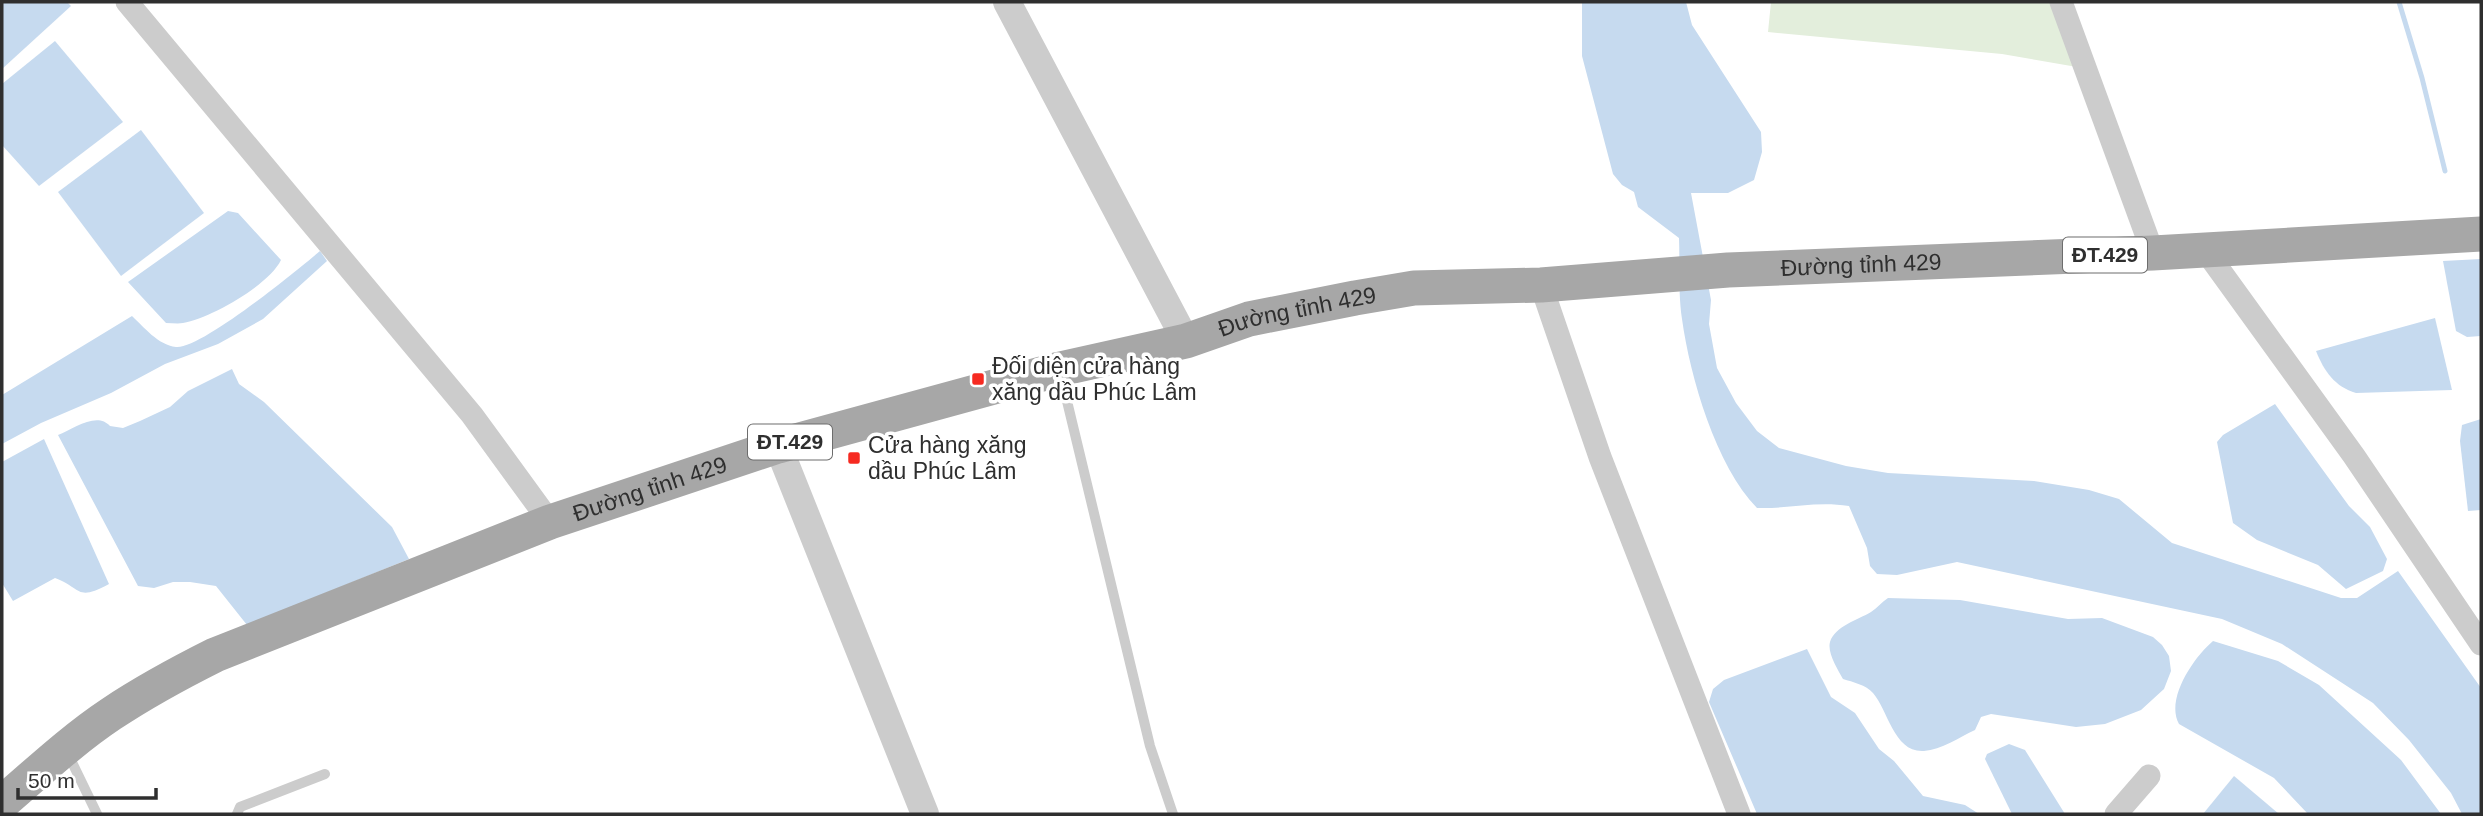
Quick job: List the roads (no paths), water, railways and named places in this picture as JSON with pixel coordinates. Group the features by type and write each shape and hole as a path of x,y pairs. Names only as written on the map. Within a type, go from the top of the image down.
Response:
{"main road":[{"name":"Đường tỉnh 429","path":"2,803 65,749 120,708 164,681 215,655 550,522 778,446 1060,369 1186,341 1249,319 1402,290 1541,285 1728,270 2153,253 2481,234"}],"street":[{"path":"127,2 472,415 550,522"},
{"path":"1007,2 1186,341"},
{"path":"2061,2 2153,253"},
{"path":"2205,250 2354,456 2481,644"},
{"path":"1541,285 1600,457 1739,814"},
{"path":"778,446 925,814"},
{"path":"2116,814 2149,776"}],"lane":[{"path":"1060,369 1150,746 1173,814"},
{"path":"65,749 97,814"},
{"path":"237,814 240,807 325,774"}],"water":[{"path":"2,2 67,2 71,6 2,69"},
{"path":"1582,2 1686,2 1692,25 1761,132 1762,152 1754,180 1728,193 1691,193 1711,300 1709,324 1717,368 1736,403 1757,431 1779,448 1846,466 1888,473 2034,481 2089,490 2119,499 2172,543 2341,598 2357,598 2398,571 2481,688 2481,814 2462,814 2451,793 2409,740 2373,703 2282,644 2222,619 1957,562 1897,575 1877,574 1870,566 1867,548 1849,506 1825,504 1757,508 1729,469 1698,393 1682,319 1679,238 1638,207 1634,192 1622,185 1613,174 1582,56"},
{"path":"55,41 123,122 39,186 2,145 2,84"},
{"path":"141,130 204,213 121,276 58,192"},
{"path":"228,211 238,213 281,260 265,280 238,299 195,320 166,323 128,282"},
{"path":"320,251 327,261 263,319 218,344 165,364 111,393 41,423 2,444 2,395 132,316 152,335 169,346 188,344 227,323"},
{"path":"2481,259 2481,336 2467,337 2456,331 2443,261"},
{"path":"2435,318 2452,390 2356,393 2342,387 2331,377 2316,351"},
{"path":"232,369 239,384 264,402 392,527 409,559 247,625 216,586 173,582 154,588 138,586 58,435 99,420 110,426 123,428 170,407 188,391"},
{"path":"2275,404 2349,506 2370,527 2387,559 2383,571 2346,589 2318,565 2257,540 2233,523 2217,442 2223,435"},
{"path":"2481,419 2481,510 2468,511 2460,441 2462,425"},
{"path":"44,439 109,584 85,593 55,578 13,601 2,583 2,462"},
{"path":"1888,598 1960,600 2068,619 2102,618 2153,637 2169,656 2171,671 2164,689 2141,710 2105,724 2076,727 1991,714 1981,717 1975,730 1950,743 1930,750 1914,750 1899,738 1870,690 1843,679 1829,646 1837,632 1871,612"},
{"path":"2213,641 2278,661 2319,685 2401,760 2441,814 2308,814 2274,778 2179,724 2176,703 2179,691 2190,668"},
{"path":"1807,649 1831,697 1855,713 1879,749 1894,761 1923,796 1965,805 1979,814 1757,814 1709,702 1713,689 1724,680"},
{"path":"2009,744 2025,750 2065,814 2012,814 1985,759 1987,754"},
{"path":"2234,776 2279,814 2203,814"}],"waterway":[{"path":"2399,2 2422,78 2445,171"}],"place":[{"name":"Đối diện cửa hàng xăng dầu Phúc Lâm","path":"978,379"},
{"name":"Cửa hàng xăng dầu Phúc Lâm","path":"854,458"}]}
